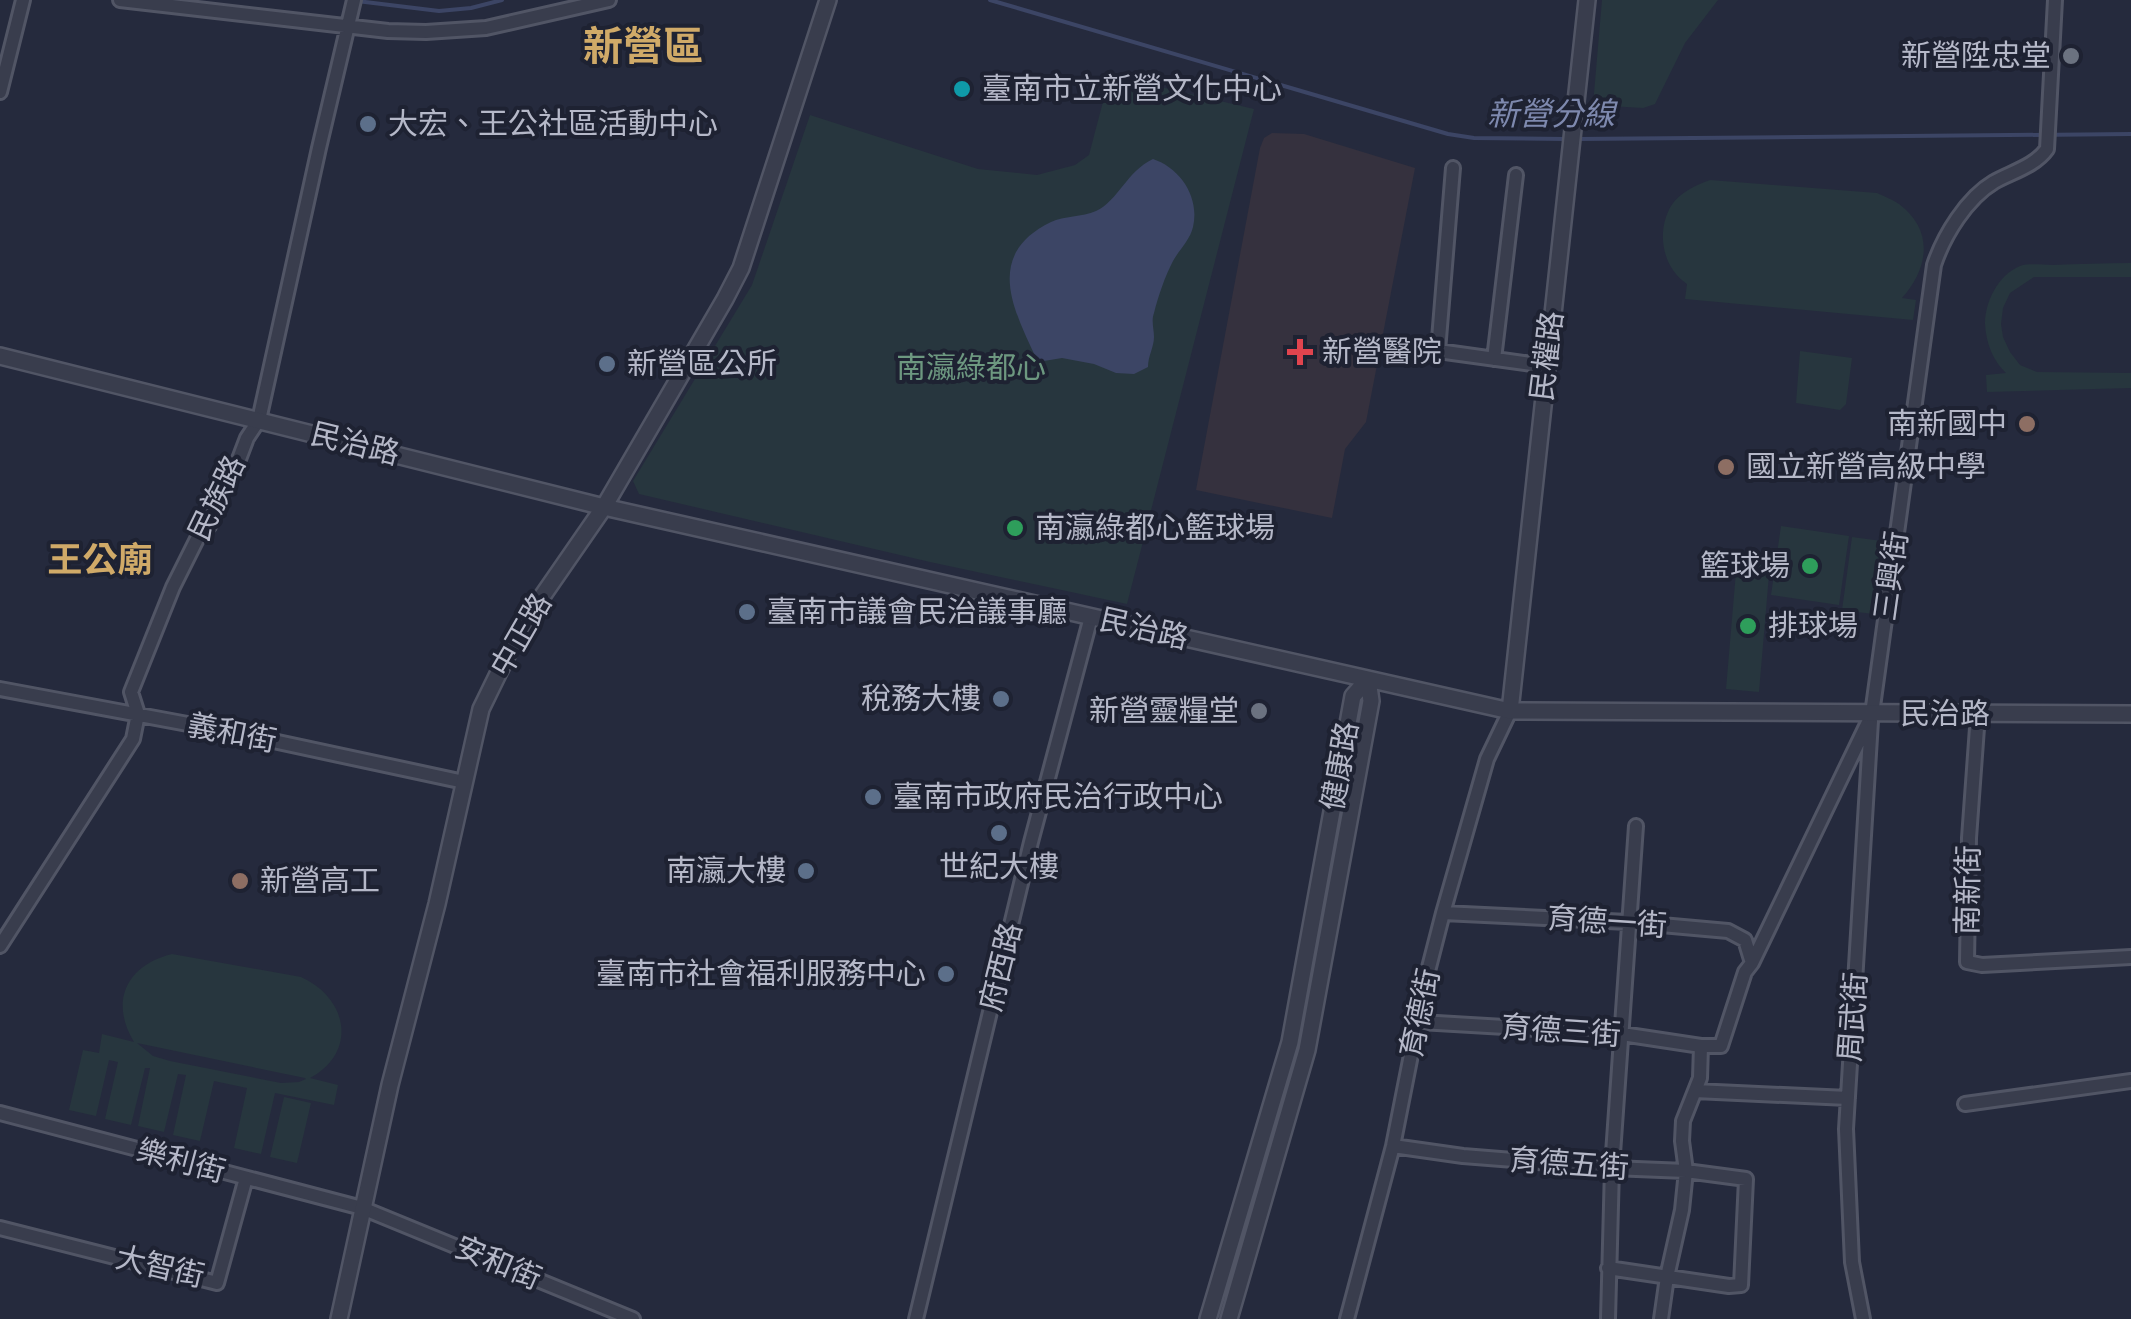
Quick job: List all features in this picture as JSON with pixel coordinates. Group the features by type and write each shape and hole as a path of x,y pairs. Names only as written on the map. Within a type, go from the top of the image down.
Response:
{"street":[{"path":"0,92 23,0"},
{"path":"120,0 351,13 407,32 486,28 609,0"},
{"name":"中正路","path":"339,1319 481,709 521,628 604,507 741,268 828,0"},
{"name":"民權路","path":"1510,711 1586,0"},
{"name":"三興街","path":"1701,1046 1721,1046 1745,972 1872,714 1934,265 1945,241 1979,194 2038,159 2046,148 2055,0"},
{"name":"民族路","path":"0,946 133,739 138,714 131,692 173,587 197,540 209,526 224,483 259,420 351,13"},
{"path":"1454,168 1438,351 1546,366"},
{"path":"1494,359 1516,175"},
{"name":"民治路","path":"0,356 604,507 1510,711 2131,714"},
{"name":"府西路","path":"916,1319 1031,842 1091,617"},
{"name":"健康路","path":"1208,1319 1290,1042 1353,696 1368,679"},
{"name":"健康路","path":"1230,1319 1308,1050 1371,701 1368,679"},
{"name":"義和街","path":"0,688 464,782"},
{"name":"育德街","path":"1347,1319 1393,1146 1426,979 1487,759 1510,711"},
{"name":"周武街","path":"1863,1319 1852,1262 1846,1129 1872,714"},
{"name":"南新街","path":"1978,714 1969,838 1967,962 2131,956"},
{"path":"1608,1319 1612,1168 1636,826"},
{"name":"育德一街","path":"1444,913 1728,930 1745,940 1752,963"},
{"name":"育德三街","path":"1420,1022 1622,1034 1701,1046"},
{"path":"1661,1319 1682,1210 1686,1172 1682,1121 1700,1078 1701,1046"},
{"path":"1965,1104 2131,1080"},
{"path":"1695,1090 1848,1098"},
{"path":"1272,1102 1291,1107"},
{"name":"樂利街","path":"0,1113 362,1208"},
{"name":"育德五街","path":"1393,1146 1463,1156 1746,1180 1740,1286 1667,1277"},
{"name":"大智街","path":"0,1228 217,1283 246,1178"},
{"name":"安和街","path":"362,1208 634,1319"},
{"path":"1608,1268 1667,1277"}],"shaded area":[{"name":"新營醫院","path":"1272,133 1304,134 1415,168 1366,422 1345,449 1332,518 1196,490 1260,148 1264,138"}],"green space":[{"path":"1602,0 1718,0 1685,43 1655,104 1643,108 1593,105"},
{"name":"南瀛綠都心","path":"1110,75 1254,109 1127,604 639,494 633,481 752,285 810,115 978,169 1037,175 1075,165 1089,155"},
{"path":"1710,180 1877,193 1899,204 1911,215 1923,238 1918,275 1902,298 1916,300 1913,320 1685,299 1687,284 1672,268 1664,248 1666,216 1679,197"},
{"path":"2131,263 2131,277 2034,277 2010,293 2001,324 2003,337 2020,365 2037,372 2131,373 2131,388 1987,392 1986,375 2006,373 1991,351 1985,324 1990,298 2005,276 2028,265"},
{"path":"1800,351 1852,358 1846,404 1840,410 1796,403"},
{"name":"籃球場","path":"1781,526 1849,536 1839,605 1771,595"},
{"path":"1852,537 1882,541 1873,614 1842,610"},
{"name":"排球場","path":"1737,560 1770,563 1759,692 1726,689"},
{"path":"1358,705 1364,705 1303,1048 1288,1091 1283,1089"},
{"path":"172,954 301,977 317,986 337,1011 341,1040 325,1067 310,1078 338,1085 334,1105 275,1093 261,1154 234,1148 247,1088 214,1081 200,1141 173,1135 186,1075 178,1074 164,1132 138,1126 150,1068 145,1068 131,1125 105,1119 118,1062 109,1060 96,1116 69,1110 83,1050 99,1053 102,1034 134,1042 123,1012 123,999 134,976 156,959","holes":["137,1043 305,1078 281,1083 170,1061 153,1056"]},
{"path":"284,1097 311,1103 297,1163 270,1157"}],"water":[{"path":"1153,159 1172,169 1186,185 1194,216 1192,232 1170,267 1153,316 1154,341 1148,367 1134,374 1062,358 1038,362 1020,323 1010,285 1017,251 1030,235 1051,222 1104,206 1136,171"}],"waterway":[{"name":"新營分線","path":"357,1 439,11 502,0"},
{"name":"新營分線","path":"990,0 1448,134 1566,139"},
{"name":"新營分線","path":"1576,139 2131,134"}],"place":[{"name":"新營陞忠堂","path":"2071,56"},
{"name":"臺南市立新營文化中心","path":"962,89"},
{"name":"大宏、王公社區活動中心","path":"368,124"},
{"name":"新營醫院","path":"1300,352"},
{"name":"新營區公所","path":"607,364"},
{"name":"南新國中","path":"2027,424"},
{"name":"國立新營高級中學","path":"1726,467"},
{"name":"南瀛綠都心籃球場","path":"1015,528"},
{"name":"籃球場","path":"1810,566"},
{"name":"臺南市議會民治議事廳","path":"747,612"},
{"name":"排球場","path":"1748,626"},
{"name":"稅務大樓","path":"1001,699"},
{"name":"新營靈糧堂","path":"1259,711"},
{"name":"臺南市政府民治行政中心","path":"873,797"},
{"name":"世紀大樓","path":"999,833"},
{"name":"南瀛大樓","path":"806,871"},
{"name":"新營高工","path":"240,881"},
{"name":"臺南市社會福利服務中心","path":"946,974"}],"district":[{"name":"新營區","path":"643,46"},
{"name":"王公廟","path":"100,560"}]}
